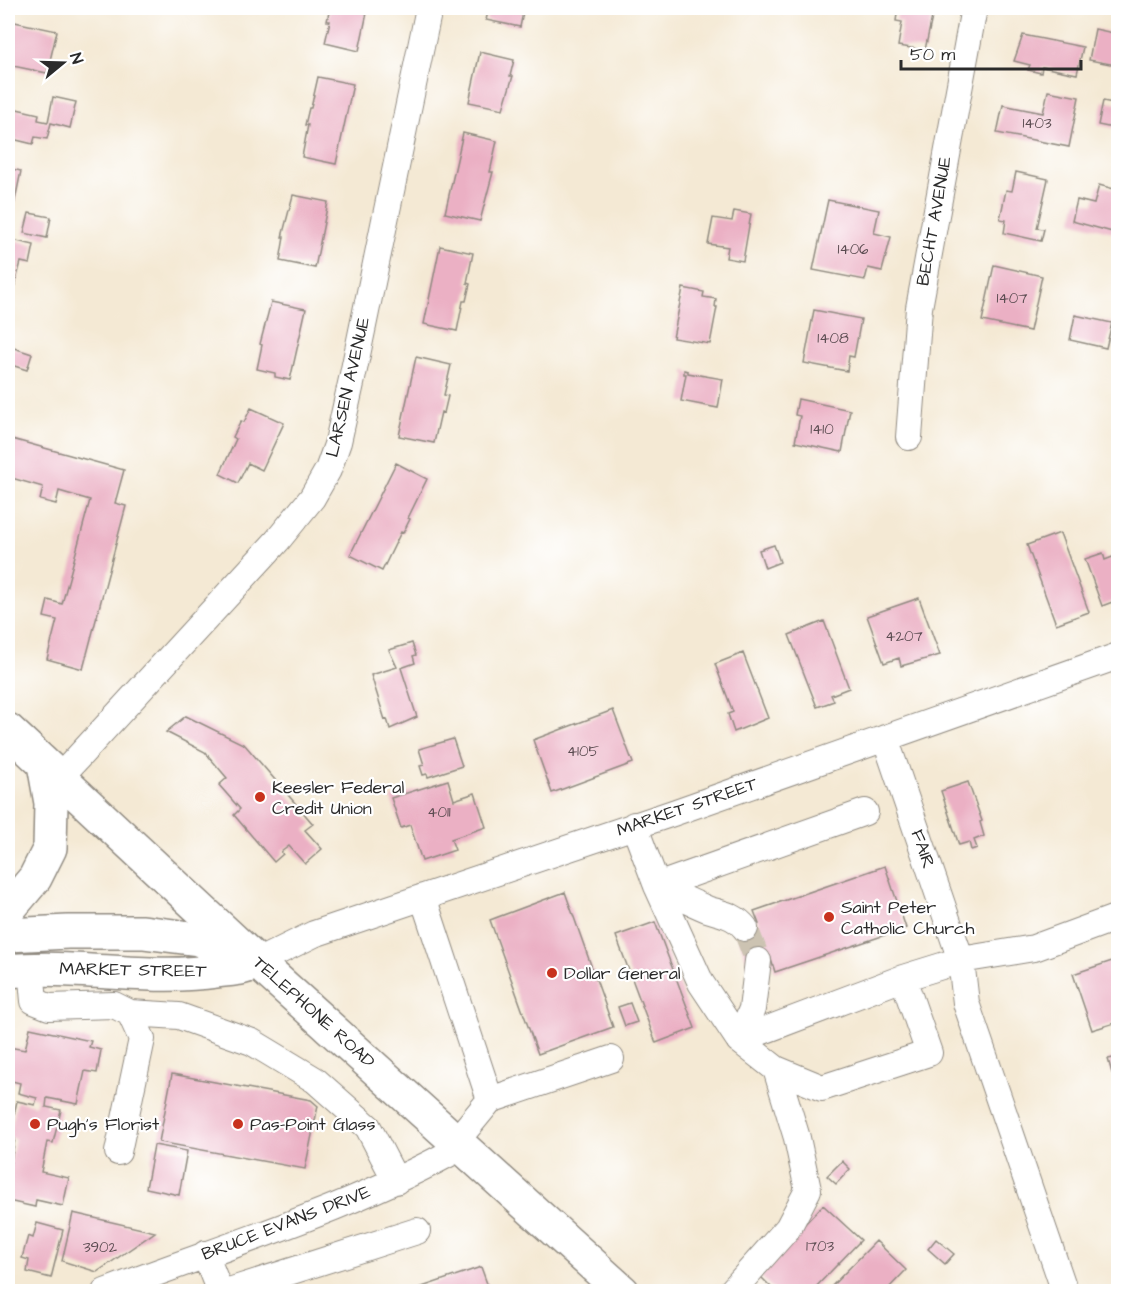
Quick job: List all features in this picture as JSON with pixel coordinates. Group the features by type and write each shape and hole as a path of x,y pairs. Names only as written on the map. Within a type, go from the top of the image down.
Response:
{"main road":[{"name":"TELEPHONE ROAD","path":"8,730 257,962 623,1292"},
{"path":"8,910 35,878 50,848 51,771"},
{"name":"MARKET STREET","path":"8,935 143,932 198,939 257,962"},
{"name":"MARKET STREET","path":"19,969 136,974 202,973 248,967 257,962"}],"street":[{"name":"LARSEN AVENUE","path":"51,771 277,541 312,498 328,470 339,442 429,8"},
{"name":"BECHT AVENUE","path":"909,437 919,308 974,8"},
{"name":"MARKET STREET","path":"257,962 314,934 1119,656"},
{"name":"FAIR","path":"885,738 961,960 966,1003 1065,1292"},
{"path":"657,886 865,812"},
{"path":"634,825 657,886 701,983 739,1040 776,1069 822,1088 929,1053 903,978"},
{"path":"657,886 709,909 730,915 740,921 745,928"},
{"path":"423,897 490,1100"},
{"path":"739,1040 903,978 961,960 1034,948 1119,917"},
{"path":"739,1040 752,1009 758,961"},
{"path":"19,969 34,1001 49,1007 114,1005 130,1013 179,1016 252,1042 315,1080 368,1127 396,1180"},
{"path":"118,1152 142,1039 130,1013"},
{"path":"460,1143 490,1100 610,1059"},
{"path":"730,1292 788,1228 808,1190 797,1138 776,1069"},
{"name":"BRUCE EVANS DRIVE","path":"105,1292 326,1210 419,1171 460,1143"},
{"path":"226,1292 417,1231"},
{"path":"205,1254 220,1292"}],"building":[{"path":"330,8 368,8 359,51 325,43 330,21 327,21"},
{"path":"489,8 524,8 520,27 486,20"},
{"path":"898,8 934,8 925,50 898,46 902,22 896,21"},
{"path":"10,21 57,31 47,73 8,65"},
{"path":"1095,29 1118,34 1116,65 1089,60"},
{"path":"1023,35 1083,47 1077,74 1042,67 1041,73 1028,70 1030,65 1014,61"},
{"path":"480,52 514,60 510,76 513,76 503,109 469,102"},
{"path":"318,77 353,84 336,164 302,157 308,125 305,125"},
{"path":"1048,91 1079,97 1069,147 997,133 1003,105 1043,113"},
{"path":"53,97 76,102 70,128 51,123 47,139 35,137 33,144 8,138 8,107 39,114 38,120 48,122"},
{"path":"1103,101 1118,104 1118,129 1098,125"},
{"path":"463,133 497,141 490,172 493,172 480,221 445,213"},
{"path":"8,168 21,171 12,215 8,214"},
{"path":"1016,172 1048,179 1037,228 1044,229 1041,241 1004,233 1006,220 1000,219 1006,190 1012,191"},
{"path":"1099,185 1118,190 1116,233 1072,221 1077,200 1094,204"},
{"path":"293,195 328,202 315,268 280,261 284,237 282,237"},
{"path":"828,200 879,210 874,233 891,237 882,271 868,268 865,280 813,270"},
{"path":"734,211 751,214 743,261 726,258 728,247 708,244 713,218 732,221"},
{"path":"29,213 51,217 47,238 24,233"},
{"path":"8,239 34,245 30,264 21,262 15,285 8,284"},
{"path":"440,246 473,253 467,283 470,284 466,301 463,301 457,331 424,324"},
{"path":"994,265 1042,276 1030,331 982,321"},
{"path":"683,288 704,292 703,297 716,299 715,307 717,307 710,344 673,338"},
{"path":"271,302 306,309 290,380 275,377 275,373 257,369 262,345 260,344"},
{"path":"814,310 861,319 854,357 849,356 847,371 804,363"},
{"path":"1075,315 1112,323 1106,348 1070,340"},
{"path":"8,346 32,354 27,370 8,364"},
{"path":"416,357 451,365 444,395 448,396 444,413 441,412 434,443 399,436"},
{"path":"684,370 688,373 723,379 718,408 681,401 686,374"},
{"path":"798,399 850,410 842,452 795,442 800,416 795,415"},
{"path":"251,408 284,423 262,470 248,463 238,483 220,474 236,439 233,437"},
{"path":"12,439 124,470 115,503 126,506 83,669 47,659 57,620 44,617 48,600 62,604 90,500 59,491 56,504 40,500 43,487 8,477 8,457"},
{"path":"396,463 427,479 408,518 410,519 382,571 350,555"},
{"path":"1060,533 1089,612 1056,624 1027,545"},
{"path":"774,545 780,562 765,568 759,550"},
{"path":"1103,553 1105,560 1115,556 1118,567 1118,611 1115,601 1102,606 1085,559"},
{"path":"919,598 940,655 901,666 899,658 884,663 867,616"},
{"path":"824,621 849,688 831,695 834,701 817,707 789,635"},
{"path":"412,643 416,655 413,656 415,663 401,668 417,717 390,729 371,675 397,667 389,650"},
{"path":"743,653 768,718 734,732 728,714 733,712 715,664"},
{"path":"613,710 633,763 552,793 533,740"},
{"name":"Keesler Federal Credit Union","path":"186,716 245,745 313,824 305,830 322,849 305,864 289,846 274,862 234,815 240,809 219,785 227,778 205,752 166,732"},
{"path":"453,739 462,766 428,777 427,774 423,775 420,766 424,765 419,749"},
{"path":"448,780 454,800 475,793 486,827 451,839 455,850 422,861 410,825 401,828 391,798"},
{"path":"968,782 982,821 980,822 984,836 974,840 977,848 971,850 969,842 959,845 941,791"},
{"name":"Saint Peter Catholic Church","path":"885,866 906,928 775,972 770,956 748,964 736,931 759,924 754,911"},
{"name":"Dollar General","path":"565,892 613,1027 538,1054 490,920"},
{"path":"655,922 695,1028 656,1043 616,936"},
{"path":"1118,959 1118,1022 1092,1030 1073,974"},
{"path":"630,1003 637,1022 625,1026 618,1007"},
{"name":"Pugh's Florist","path":"30,1028 91,1041 89,1047 101,1050 97,1073 85,1071 78,1104 47,1098 46,1107 61,1110 53,1143 47,1142 41,1172 69,1178 63,1206 36,1200 35,1207 8,1201 8,1177 15,1139 9,1137 17,1101 35,1105 37,1098 18,1093 20,1083 8,1080 8,1047 25,1050"},
{"path":"1118,1057 1118,1071 1112,1073 1108,1059"},
{"name":"Pas-Point Glass","path":"172,1074 311,1100 318,1106 305,1169 159,1142"},
{"path":"154,1145 187,1151 179,1195 146,1188"},
{"path":"842,1161 850,1169 836,1184 827,1176"},
{"path":"823,1205 861,1240 811,1292 776,1292 761,1277 782,1254 779,1251"},
{"path":"73,1213 155,1232 97,1272 62,1261"},
{"path":"37,1223 63,1230 51,1278 27,1272 29,1260 22,1258 28,1236 33,1238"},
{"path":"936,1239 954,1254 945,1264 928,1249"},
{"path":"876,1241 906,1270 885,1292 826,1292"},
{"path":"481,1267 490,1292 410,1291"}],"tunnel":[{"path":"745,928 758,961"}],"place":[{"name":"Keesler Federal Credit Union","path":"260,797"},
{"name":"Saint Peter Catholic Church","path":"829,917"},
{"name":"Dollar General","path":"552,973"},
{"name":"Pugh's Florist","path":"35,1124"},
{"name":"Pas-Point Glass","path":"238,1124"}]}
